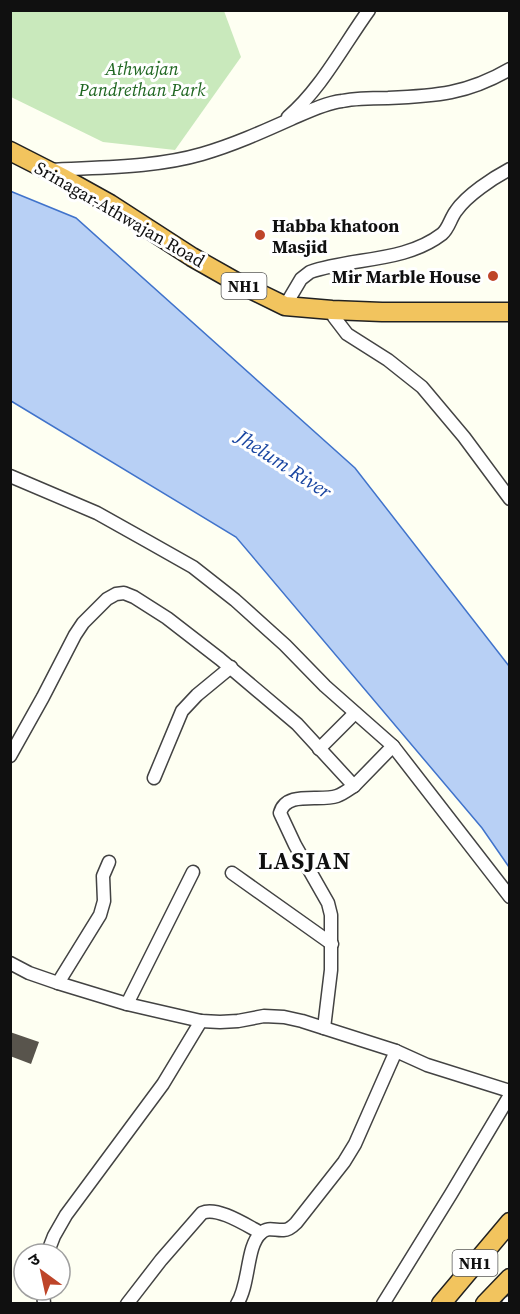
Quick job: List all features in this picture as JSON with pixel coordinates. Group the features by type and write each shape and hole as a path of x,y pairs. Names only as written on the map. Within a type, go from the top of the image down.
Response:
{"highway":[{"name":"Srinagar-Athwajan Road","path":"10,152 110,204 192,257 257,294 285,306 382,312 510,312"},
{"name":"NH1","path":"441,1304 510,1222"},
{"name":"NH1","path":"485,1304 510,1278"}],"street":[{"path":"281,124 313,92 369,10"},
{"path":"48,170 130,165 201,154 249,138 317,108 340,101 432,96 457,92 495,78 510,69"},
{"path":"285,306 301,279 310,272 406,252 437,237 448,228 455,212 464,202 488,182 510,169"},
{"path":"332,310 334,317 347,334 388,360 422,387 510,499"},
{"path":"10,476 97,513 193,567 235,600 285,645 325,686 393,746 510,897"},
{"path":"10,756 83,623 107,599 124,593 167,618 231,668 289,717 354,786"},
{"path":"154,778 182,711 197,695 231,668"},
{"path":"319,749 355,713"},
{"path":"324,1028 331,970 331,915 328,903 280,813 283,806 291,800 338,796 354,786 393,746"},
{"path":"58,983 100,915 104,901 103,876 109,862"},
{"path":"127,1004 193,872"},
{"path":"232,873 332,944"},
{"path":"10,963 29,973 127,1004 201,1021 238,1021 264,1016 284,1017 396,1051 427,1065 510,1093 383,1304"},
{"path":"52,1242 66,1215 163,1084 201,1021"},
{"path":"237,1304 246,1284 255,1240 268,1229 289,1229 296,1223 345,1162 396,1051"},
{"path":"127,1304 202,1213 215,1211 261,1233"}],"green space":[{"name":"Athwajan Pandrethan Park","path":"10,11 224,11 241,57 175,150 103,142 11,97"}],"water":[{"name":"Jhelum River","path":"10,191 76,218 355,468 509,666 509,867 482,828 236,537 11,401"}],"building":[{"path":"10,1032 39,1042 31,1064 10,1056"}],"place":[{"name":"Habba khatoon Masjid","path":"260,235"},
{"name":"Mir Marble House","path":"493,276"}],"district":[{"name":"LASJAN","path":"305,860"}]}
